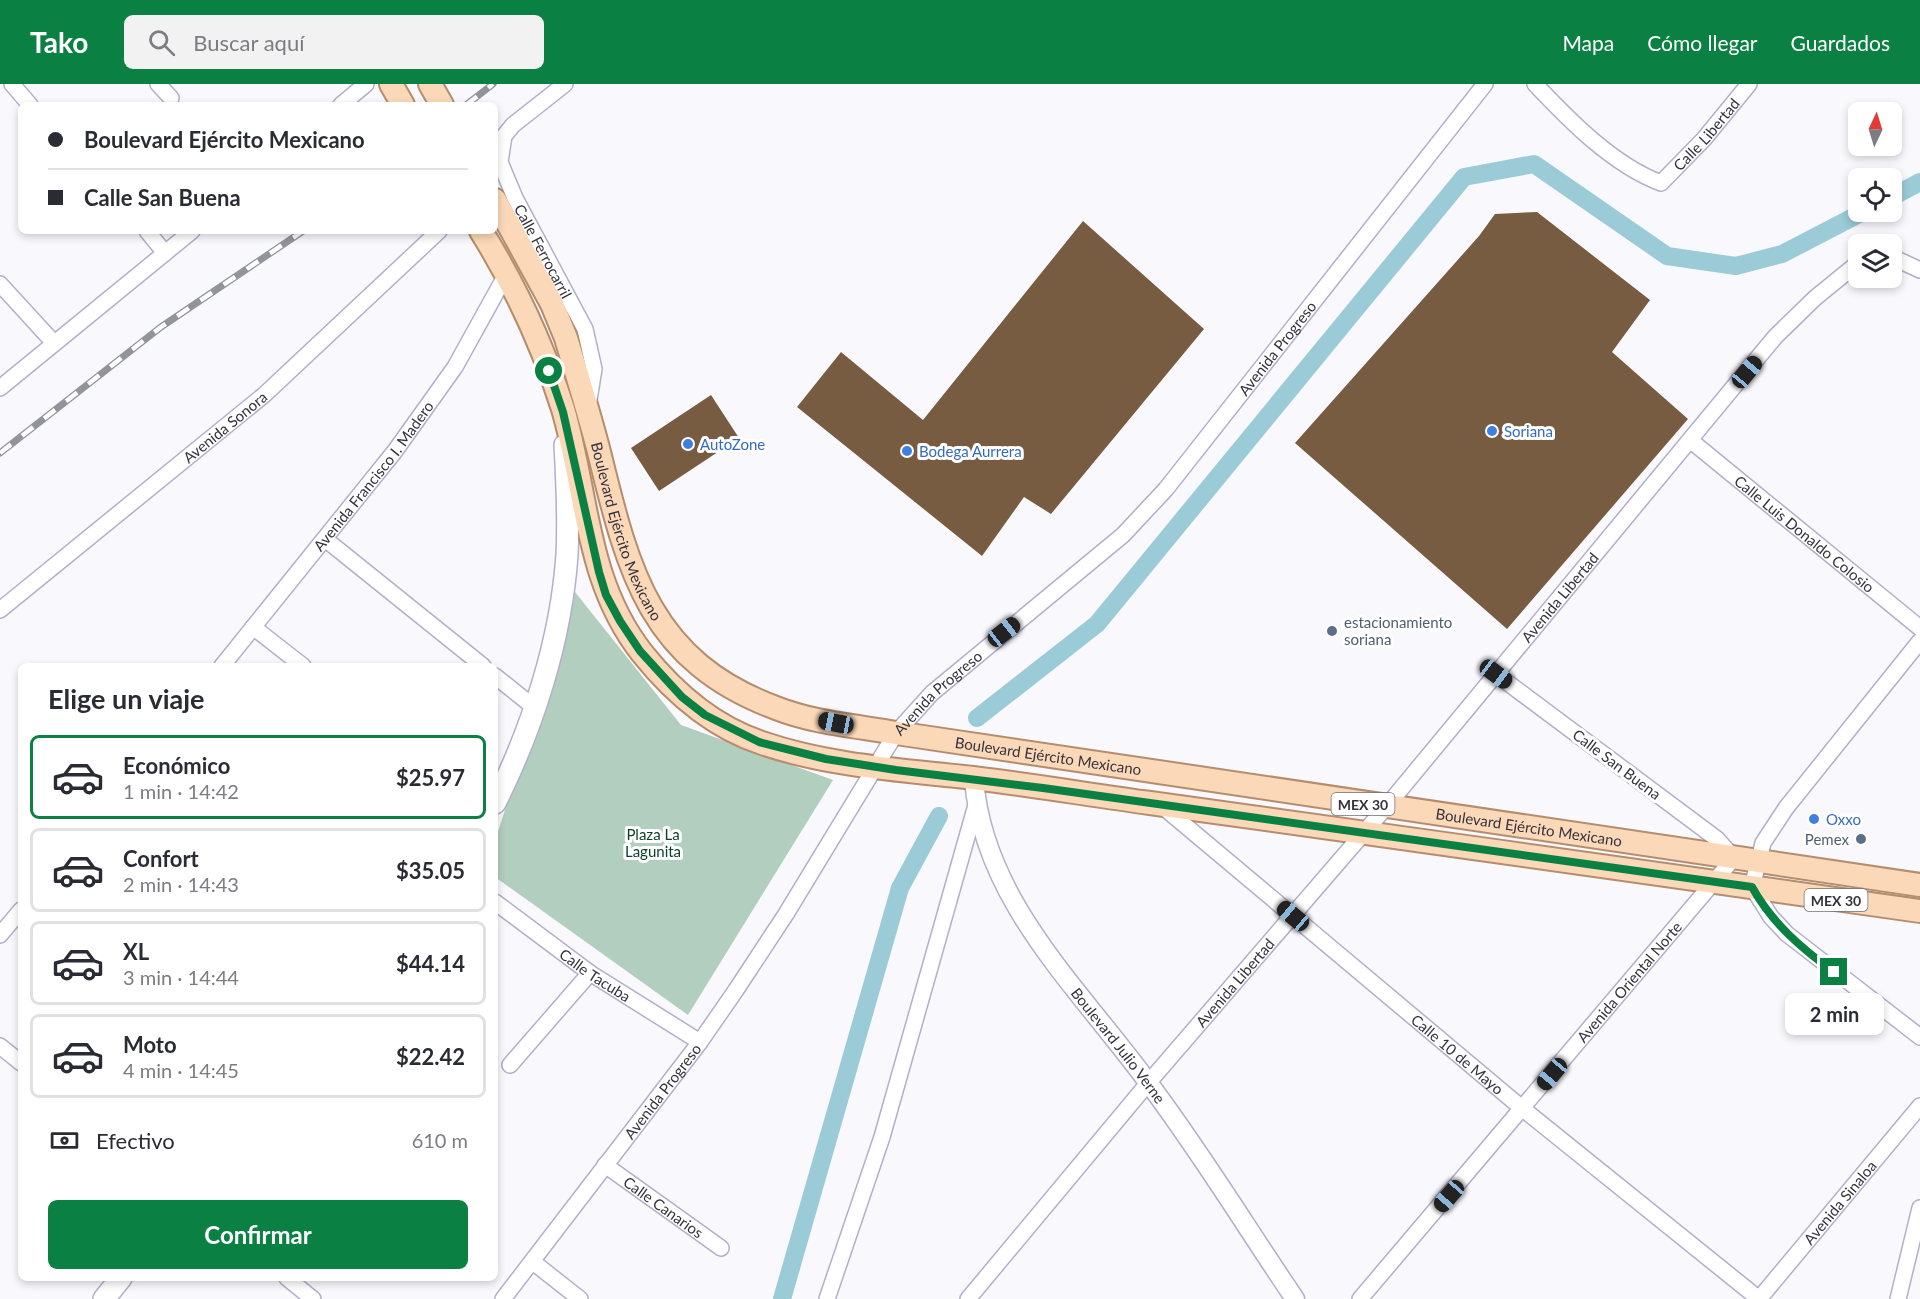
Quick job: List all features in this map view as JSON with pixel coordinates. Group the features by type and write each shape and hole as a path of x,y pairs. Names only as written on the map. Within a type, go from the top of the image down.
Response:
{"main road":[{"path":"391,84 401,102"},
{"path":"430,84 440,102"},
{"name":"Boulevard Ejército Mexicano","path":"498,205 552,304 566,338 624,552 643,594 675,643 724,683 777,709 794,715 992,748 1920,885"},
{"name":"Boulevard Ejército Mexicano","path":"484,234 507,273 538,338 563,412 592,546 606,595 630,636 661,676 682,697 705,715 759,742 826,759 886,768 1364,832 1920,911"},
{"path":"498,796 535,708 558,622 565,576 568,511 563,412"},
{"path":"104,1299 119,1281"}],"street":[{"path":"12,84 27,102"},
{"path":"158,84 171,99"},
{"path":"345,102 366,84"},
{"name":"Calle Ferrocarril","path":"565,84 513,125 504,136 500,162 515,198 585,329 594,369 587,409"},
{"name":"Avenida Progreso","path":"503,1299 700,1042 886,768 903,734 932,693 1123,535 1166,489 1485,84"},
{"name":"Calle Libertad","path":"1535,84 1583,130 1618,158 1641,174 1661,183 1704,139 1749,84"},
{"path":"149,234 165,253"},
{"path":"0,388 188,234"},
{"name":"Avenida Sonora","path":"0,610 264,395 436,234"},
{"path":"1902,262 1920,270"},
{"name":"Avenida Libertad","path":"968,1299 1149,1082 1386,807 1775,337 1815,298 1848,271"},
{"name":"Avenida Francisco I. Madero","path":"224,663 395,451 455,367 507,273"},
{"path":"0,284 54,343"},
{"name":"Calle Luis Donaldo Colosio","path":"1690,440 1920,628"},
{"path":"325,539 479,663"},
{"path":"253,627 299,663"},
{"name":"Avenida Oriental Norte","path":"1360,1299 1715,883 1762,843 1786,808 1920,641"},
{"name":"Calle San Buena","path":"1496,674 1745,859"},
{"path":"498,678 535,708"},
{"name":"Boulevard Julio Verne","path":"968,778 991,859 1008,895 1034,934 1149,1082 1295,1299"},
{"name":"Calle 10 de Mayo","path":"1159,804 1523,1109 1759,1299"},
{"path":"827,1299 882,1137 976,805"},
{"path":"1745,859 1752,887 1771,917 1787,934 1920,1037"},
{"name":"Calle Tacuba","path":"498,904 590,973 700,1042"},
{"path":"0,935 18,914"},
{"path":"510,1065 590,973"},
{"path":"0,1046 18,1061"},
{"name":"Avenida Sinaloa","path":"1759,1299 1920,1106"},
{"name":"Calle Canarios","path":"606,1165 721,1248"},
{"path":"1898,1299 1920,1208"},
{"path":"533,1262 580,1299"},
{"path":"291,1281 313,1299"}],"green space":[{"name":"Plaza La Lagunita","path":"575,592 681,725 833,780 688,1015 498,879 498,832"}],"building":[{"name":"Soriana","path":"1537,212 1650,300 1612,352 1688,419 1507,629 1295,443 1479,236 1495,214"},
{"path":"1083,221 1204,329 1051,514 1024,497 982,556 797,407 841,352 923,420"},
{"path":"711,395 739,438 659,491 631,448"}],"waterway":[{"path":"977,718 1097,624 1464,177 1534,164 1667,256 1736,266 1782,254 1848,220"},
{"path":"1902,192 1920,182"},
{"path":"782,1299 900,888 939,816"}],"railway":[{"path":"470,102 493,84"},
{"path":"0,453 161,327 299,234"}],"place":[{"name":"Soriana","path":"1492,431"},
{"name":"AutoZone","path":"688,444"},
{"name":"Bodega Aurrera","path":"907,451"},
{"name":"estacionamiento soriana","path":"1332,631"},
{"name":"Oxxo","path":"1814,819"},
{"name":"Pemex","path":"1861,839"}],"route":[{"path":"549,371 563,412 592,546 606,595 640,651 661,676 682,697 705,715 730,730 792,752 896,770 974,778 1752,887 1771,917 1787,934 1834,972"}]}
